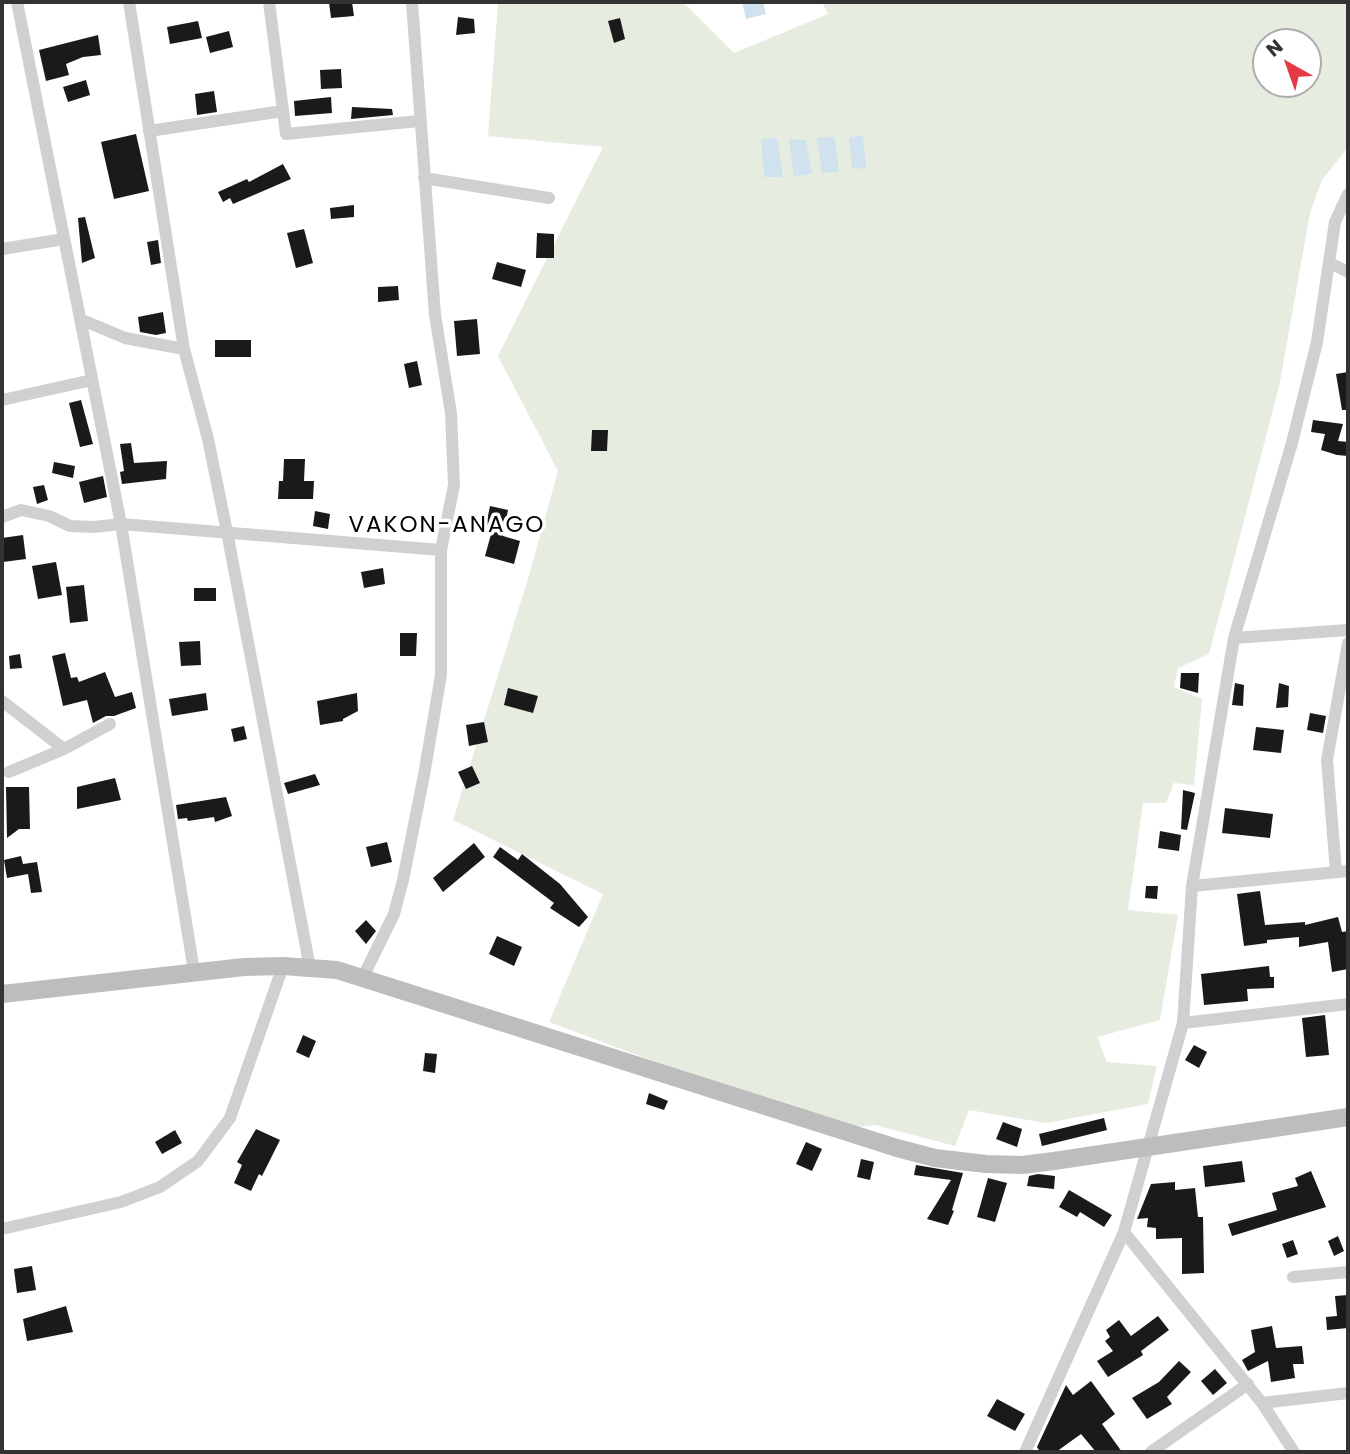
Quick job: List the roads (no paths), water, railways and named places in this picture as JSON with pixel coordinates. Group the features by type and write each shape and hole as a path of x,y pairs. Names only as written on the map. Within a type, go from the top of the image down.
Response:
{"main road":[{"path":"2,994 194,971 283,966 337,970 934,1158 986,1164 1021,1164 1149,1148 1348,1117"}],"street":[{"path":"17,2 121,524 194,971"},
{"path":"129,2 184,349 208,439 227,532 310,968"},
{"path":"269,2 286,134 419,121"},
{"path":"363,976 394,914 424,775 441,676 441,550 454,485 451,412 435,315 412,2"},
{"path":"149,131 283,111"},
{"path":"424,178 549,198"},
{"path":"1025,1452 1124,1232 1183,1023 1192,886 1234,638 1298,418 1317,342 1335,222 1348,194"},
{"path":"2,249 64,239"},
{"path":"1330,263 1348,272"},
{"path":"80,318 125,338 184,349"},
{"path":"2,400 92,380"},
{"path":"2,517 21,510 49,516 70,526 121,524 441,550"},
{"path":"1234,638 1348,630"},
{"path":"1192,886 1342,872 1327,760 1348,643"},
{"path":"2,701 64,749"},
{"path":"9,772 64,749 110,724"},
{"path":"2,1229 121,1202 160,1187 198,1161 230,1118 283,966"},
{"path":"1183,1023 1348,1004"},
{"path":"1124,1232 1248,1384 1276,1421 1294,1452"},
{"path":"1293,1277 1348,1272"},
{"path":"1151,1452 1248,1384"},
{"path":"1262,1403 1348,1393"}],"water":[{"path":"742,2 763,2 766,14 746,19"},
{"path":"863,136 866,168 852,169 849,137"},
{"path":"835,137 839,172 822,173 817,138"},
{"path":"777,138 783,177 764,177 761,139"},
{"path":"789,139 806,140 812,174 794,176"}],"district":[{"name":"VAKON-ANAGO","path":"447,526"}]}
